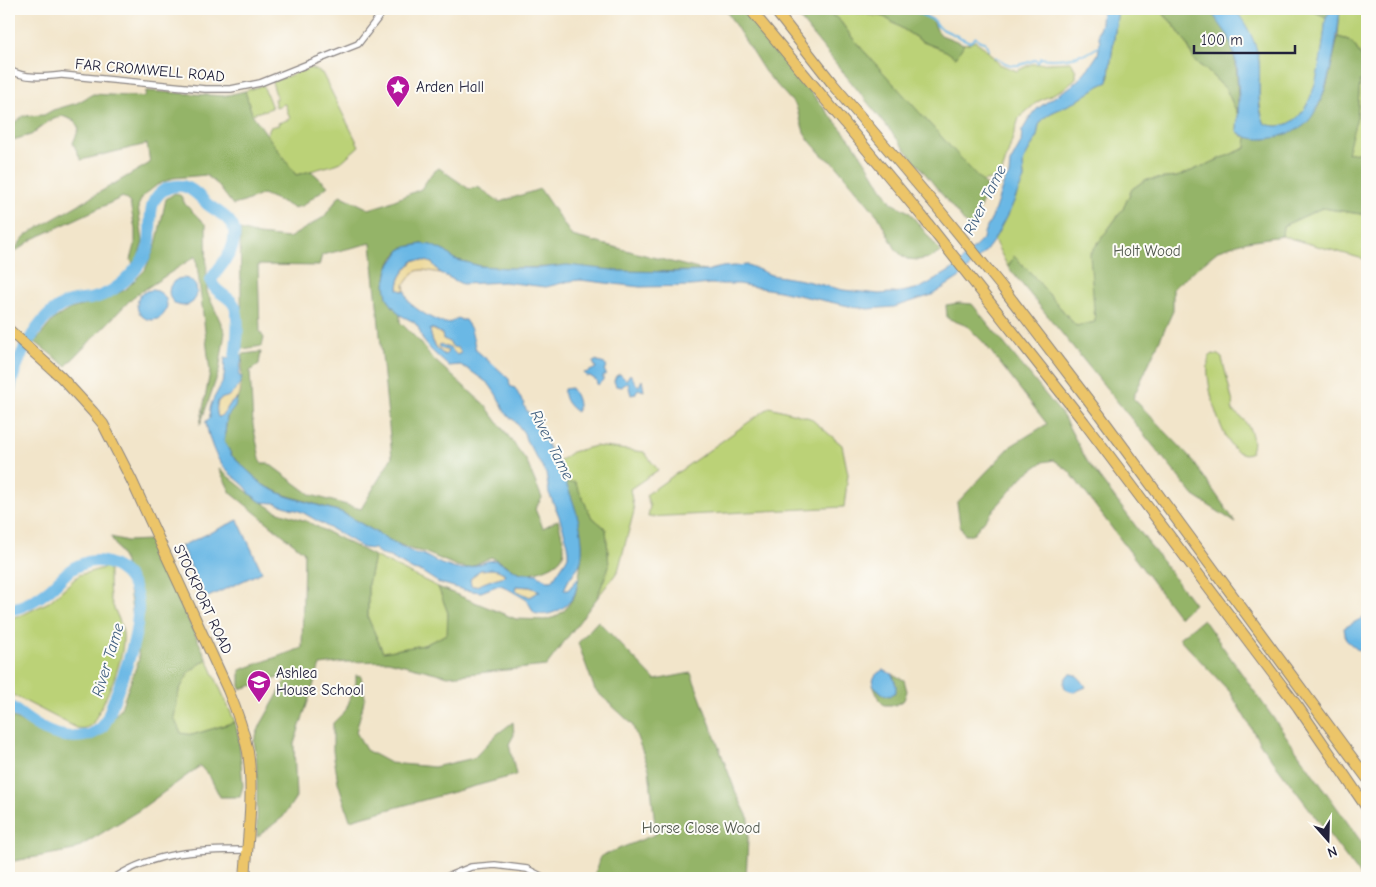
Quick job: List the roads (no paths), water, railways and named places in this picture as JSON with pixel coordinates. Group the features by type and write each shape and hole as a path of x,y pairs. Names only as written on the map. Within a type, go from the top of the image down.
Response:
{"highway":[{"path":"750,9 921,215 1084,422 1298,707 1367,808"},
{"path":"774,9 832,83 1002,287 1099,414 1367,778"},
{"name":"STOCKPORT ROAD","path":"13,334 46,362 103,424 228,690 248,751 251,786 245,878"}],"street":[{"name":"FAR CROMWELL ROAD","path":"9,70 39,78 62,75 231,89 260,83 358,44 385,9"},
{"path":"114,878 124,871 139,865 183,853 203,850 247,850"},
{"path":"444,878 471,867 495,865 527,869 545,878"}],"water":[{"path":"1102,9 1118,9 1108,82 1044,118 1039,125 1037,136 1023,163 1024,179 994,240 960,277 932,295 894,307 868,309 738,284 640,287 580,280 546,287 504,282 462,284 440,273 432,263 414,260 401,277 398,289 405,291 409,302 416,308 438,321 447,323 458,318 465,320 471,329 476,350 509,379 510,386 515,388 525,403 524,406 555,459 565,481 579,523 582,543 581,561 564,590 568,590 579,577 576,590 570,601 562,609 545,614 534,613 527,600 499,585 481,592 464,590 439,583 422,572 413,570 374,549 363,548 302,512 275,503 261,502 227,471 216,455 206,421 210,418 210,407 224,377 225,358 242,356 239,376 242,377 240,383 232,393 219,400 217,413 218,417 220,417 237,398 235,407 227,417 224,441 232,456 263,485 286,496 341,512 414,553 422,554 456,569 465,569 495,560 520,573 537,574 547,581 552,581 568,556 568,544 549,493 546,473 526,440 524,433 506,413 489,384 460,365 449,366 446,364 423,340 414,322 400,315 391,304 387,297 385,285 388,268 400,250 422,244 431,245 446,252 454,259 480,266 507,268 540,268 567,265 620,271 672,272 706,271 722,267 748,265 771,275 843,290 879,294 920,288 953,269 983,239 1004,182 1009,175 1010,163 1021,143 1022,131 1037,109 1070,87 1090,66 1098,54 1100,42 1098,33","holes":["430,329 434,329 442,334 443,339 448,341 453,347 458,348 461,353 457,355 451,349 440,344 439,347 448,351 445,355 442,353 434,344","480,570 498,570 504,573 505,576 471,586 470,579","516,586 530,587 540,591 530,597 515,590"]},
{"path":"1209,9 1234,9 1242,20 1254,41 1258,55 1259,101 1265,124 1282,126 1296,119 1306,106 1319,69 1326,17 1329,9 1340,9 1330,72 1318,105 1311,118 1302,127 1284,135 1263,139 1249,138 1237,131 1239,98 1237,66 1229,37"},
{"path":"183,278 193,282 197,292 193,302 183,306 173,302 169,292 173,282"},
{"path":"152,290 162,295 167,305 162,315 152,320 142,315 137,305 142,295"},
{"path":"597,360 607,367 604,369 606,374 603,376 603,380 598,385 596,380 586,376 584,373 596,368 593,362"},
{"path":"620,374 626,380 630,374 639,386 642,380 644,391 638,389 635,394 631,395 628,383 622,387 616,386 614,381 616,376"},
{"path":"571,388 577,400 577,412 571,408 564,396 564,389"},
{"path":"238,520 262,572 206,598 181,546"},
{"path":"1366,616 1367,645 1365,650 1359,651 1346,640 1344,628"},
{"path":"883,670 892,674 896,685 896,692 890,696 883,694 873,685 875,676"},
{"path":"1071,674 1078,677 1086,687 1074,692 1065,688 1064,681"}],"waterway":[{"path":"909,9 935,21 937,26 942,29 970,42 976,37 980,41 985,42 989,50"},
{"path":"995,57 1010,65 1019,65 1034,60 1038,62 1041,58 1055,59 1078,56 1100,46"},
{"name":"River Tame","path":"9,403 11,383 16,367 33,334 41,323 58,307 102,295 120,285 130,276 141,262 149,245 151,212 155,198 160,192 173,186 185,187 193,191 227,218 234,230 231,251 211,280 212,284 232,302 237,316 238,325 233,371"},
{"name":"River Tame","path":"9,610 25,605 40,596 77,566 87,562 100,562 118,568 131,581 137,598 138,618 128,661 108,717 103,726 96,731 75,737 52,733 40,728 9,706"}],"place":[{"name":"Arden Hall","path":"398,108"},
{"name":"Ashlea House School","path":"259,703"}],"park label":[{"name":"Holt Wood","path":"1147,251"},
{"name":"Horse Close Wood","path":"701,828"}]}
